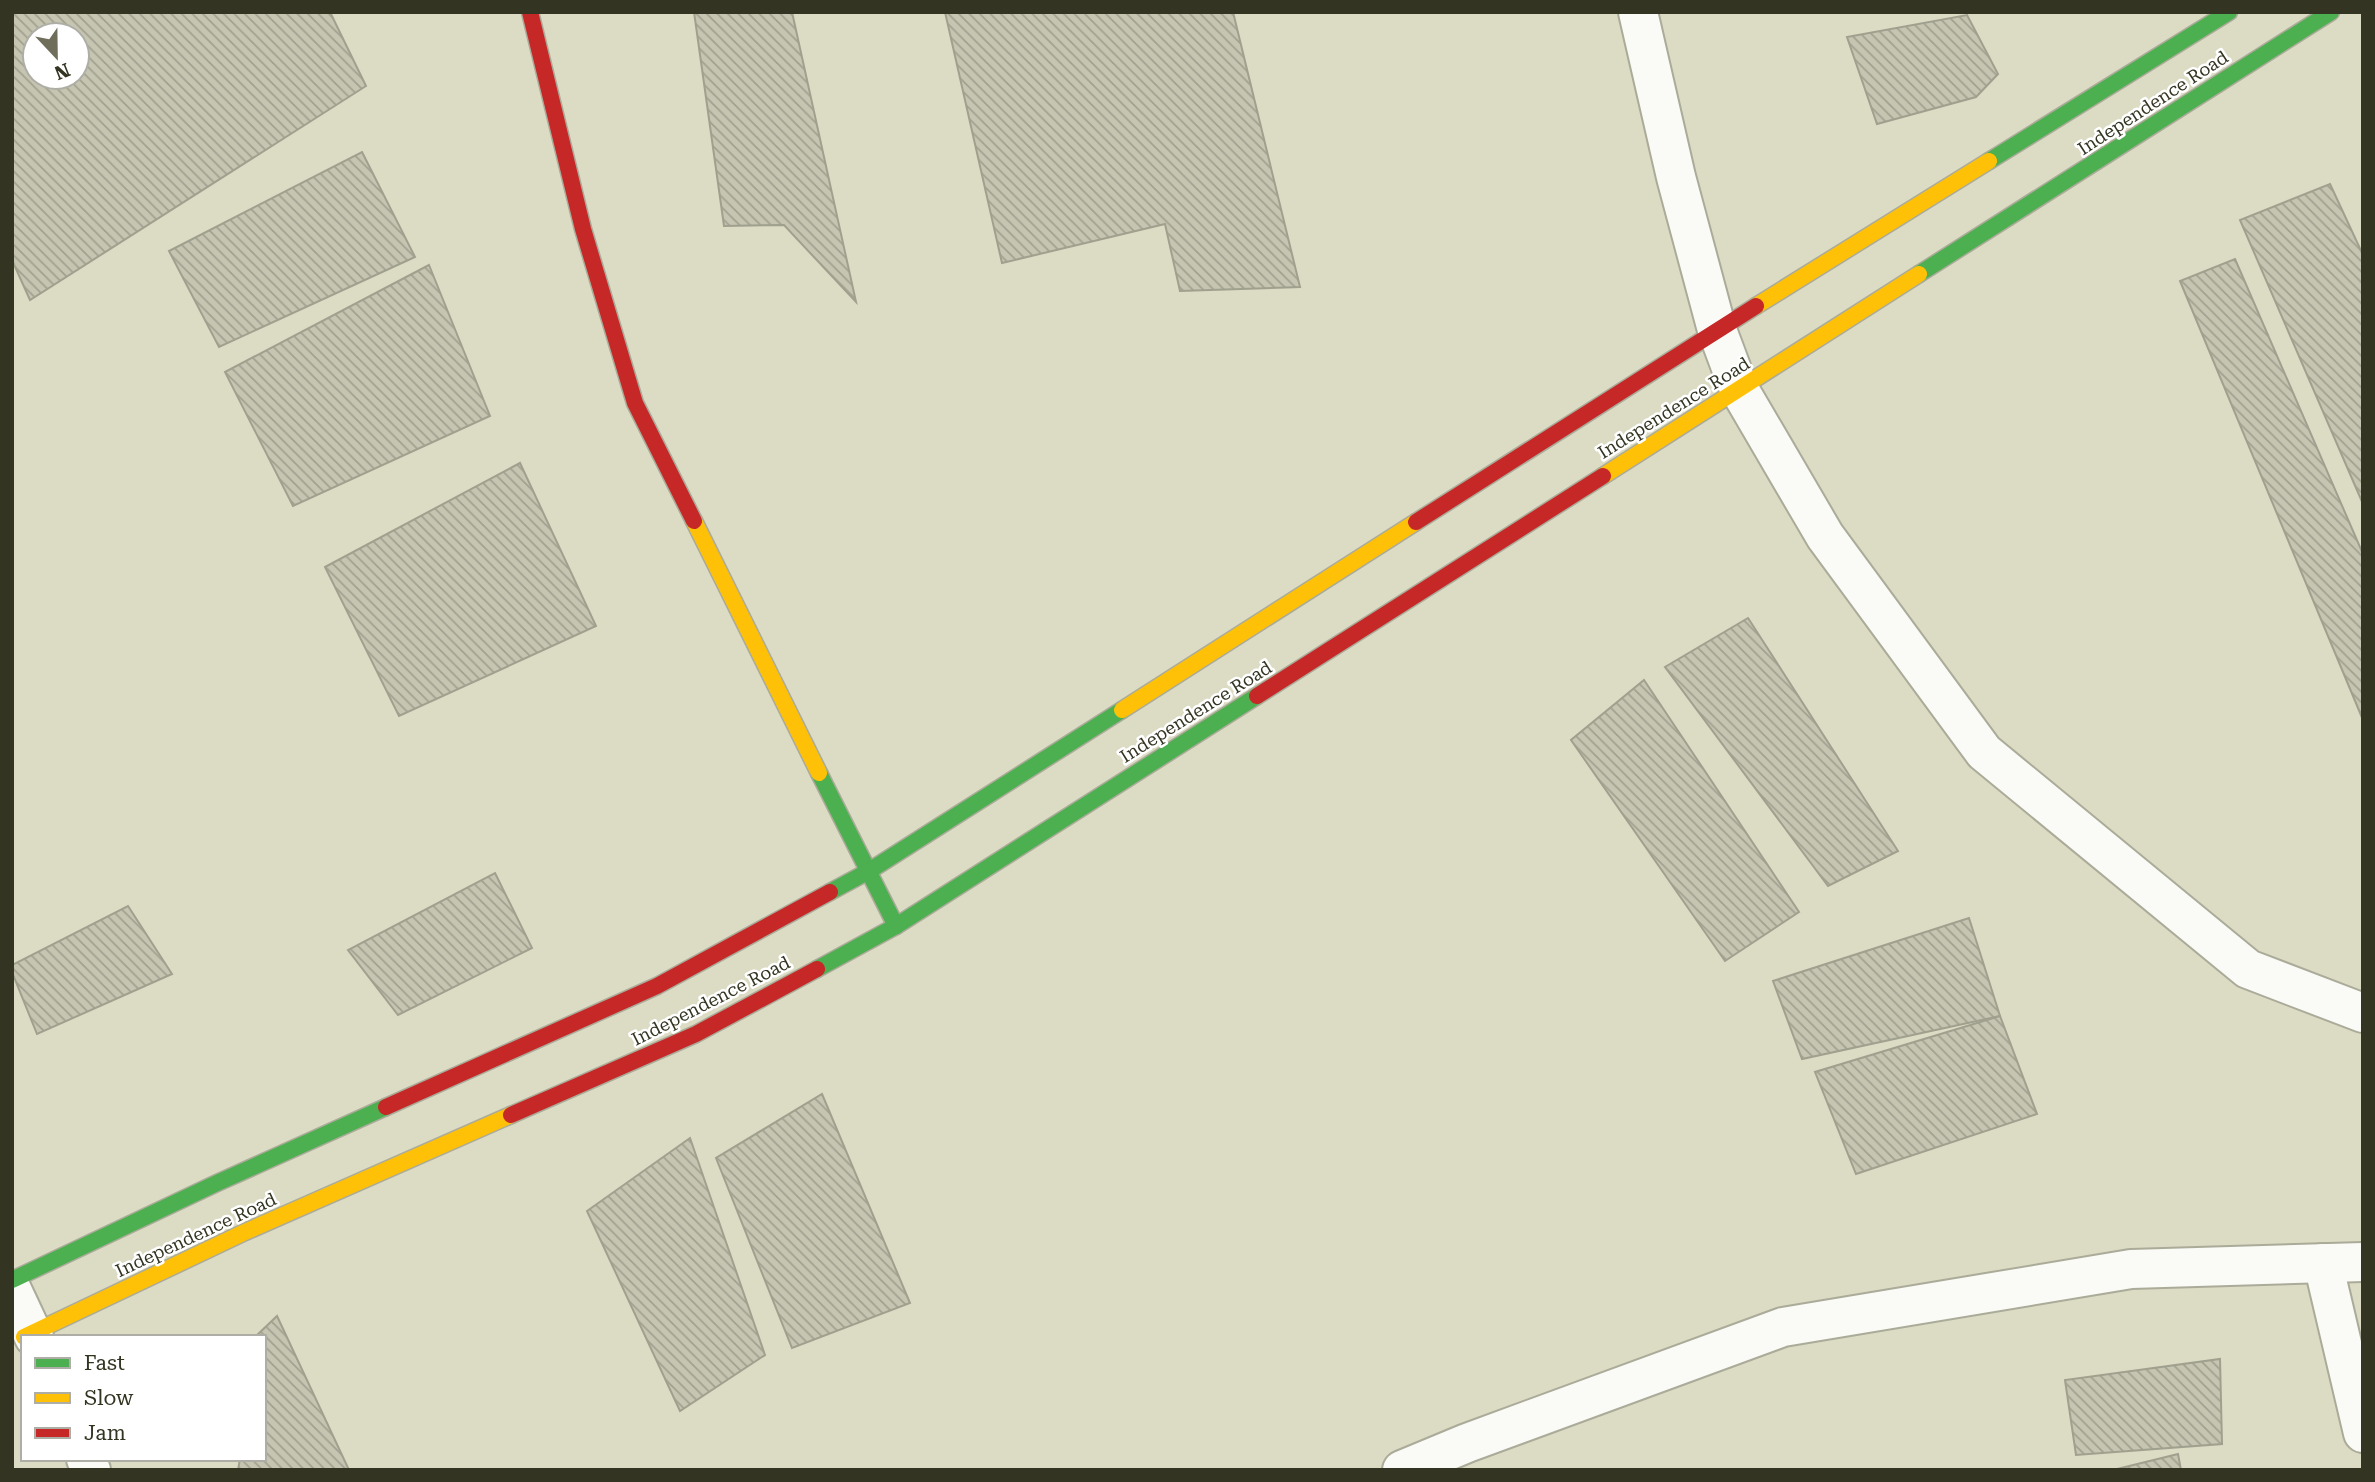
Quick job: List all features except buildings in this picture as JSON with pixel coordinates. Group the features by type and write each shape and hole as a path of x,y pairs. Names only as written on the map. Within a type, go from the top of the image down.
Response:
{"main road":[{"path":"530,12 583,229 635,403 896,926"},
{"name":"Independence Road","path":"12,1280 217,1183 657,986 869,871 1717,330 2229,12"},
{"name":"Independence Road","path":"29,1335 245,1232 696,1034 896,926 2331,12"}],"street":[{"path":"1638,12 1676,177 1717,330 1740,389 1825,536 1984,752 2248,969 2363,1013"},
{"path":"1402,1470 1466,1443 1783,1327 2132,1269 2363,1262"},
{"path":"2323,1263 2363,1433"},
{"path":"12,1290 24,1335"}],"traffic: fast":[{"path":"1989,161 2229,12"},
{"path":"1919,274 2331,12"},
{"path":"817,969 896,926 1257,696"},
{"path":"830,892 869,871 1122,710"},
{"path":"819,773 896,926"},
{"path":"12,1280 386,1107"}],"traffic: slow":[{"path":"1756,306 1989,161"},
{"path":"1603,476 1919,274"},
{"path":"694,521 819,773"},
{"path":"1122,710 1416,522"},
{"path":"28,1335 245,1232 511,1115"}],"traffic: jam":[{"path":"530,12 583,229 635,403 694,521"},
{"path":"1416,522 1756,306"},
{"path":"1257,696 1603,476"},
{"path":"386,1107 657,986 830,892"},
{"path":"511,1115 696,1034 817,969"}]}
